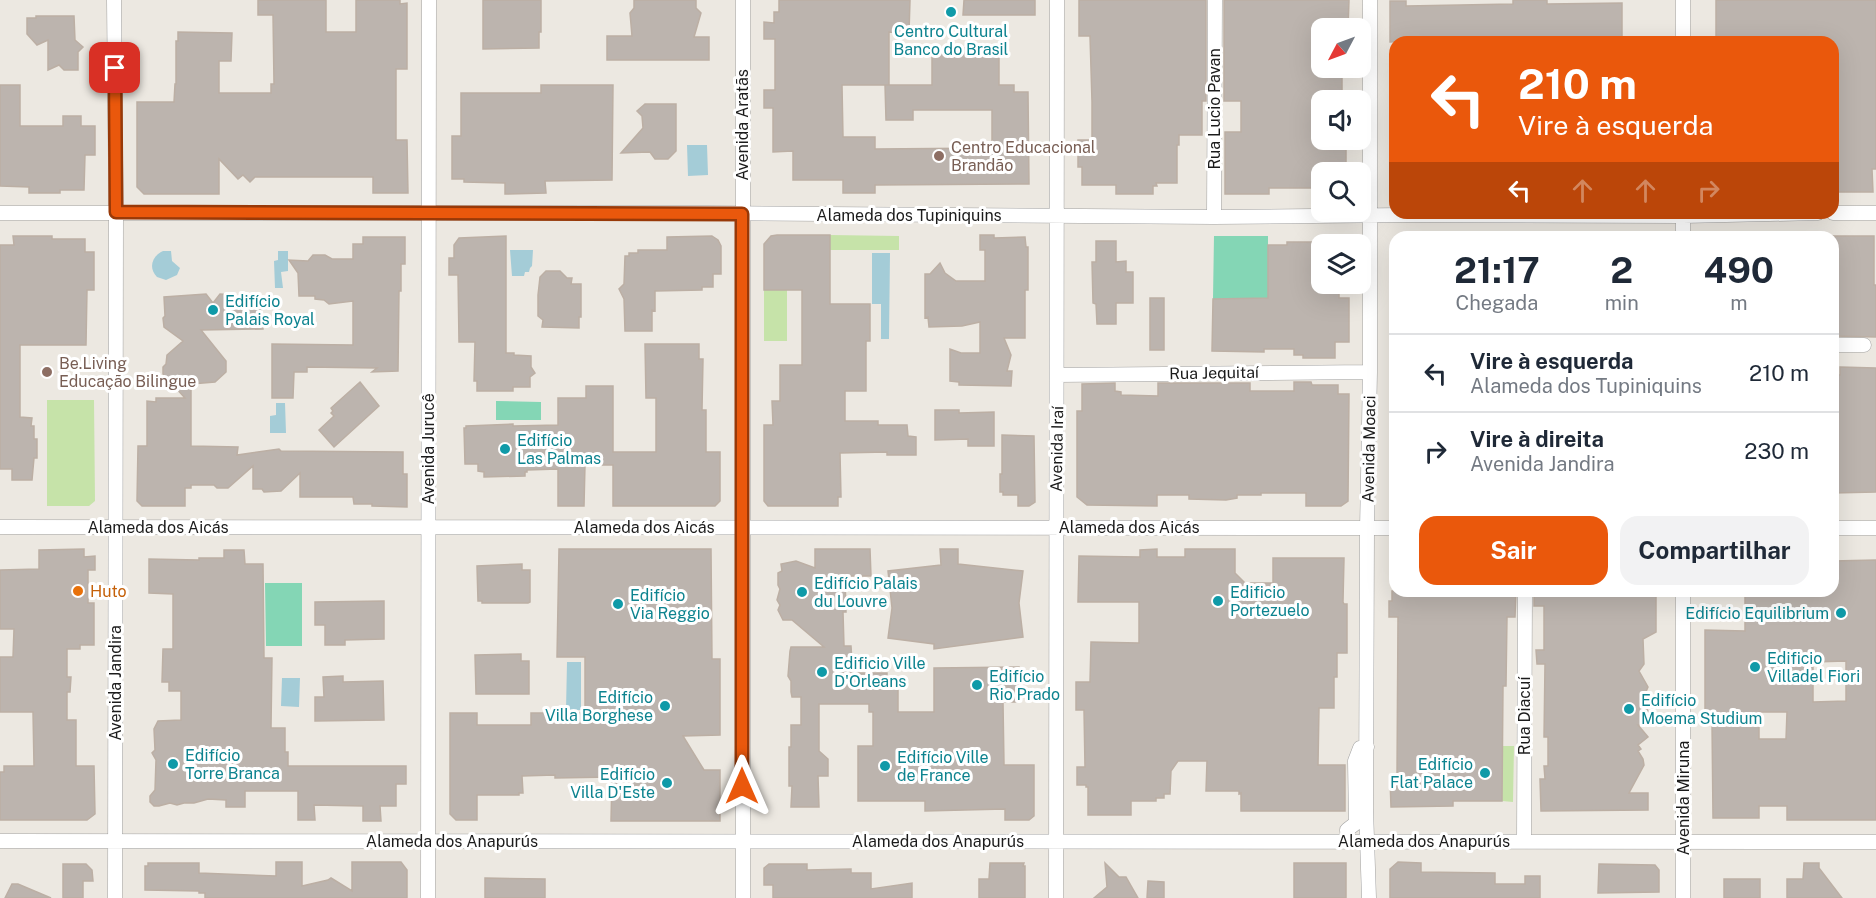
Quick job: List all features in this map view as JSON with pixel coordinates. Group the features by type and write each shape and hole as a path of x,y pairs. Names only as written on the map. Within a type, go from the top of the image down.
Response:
{"street":[{"name":"Avenida Jandira","path":"114,0 115,898"},
{"name":"Avenida Jurucê","path":"428,898 429,0"},
{"name":"Avenida Aratãs","path":"742,0 742,898"},
{"name":"Avenida Iraí","path":"1056,898 1057,0"},
{"name":"Rua Lucio Pavan","path":"1214,217 1215,0"},
{"name":"Avenida Moaci","path":"1370,0 1370,162"},
{"path":"1683,0 1683,36"},
{"name":"Alameda dos Tupiniquins","path":"0,213 1311,216"},
{"path":"1839,213 1876,213"},
{"name":"Alameda dos Tupiniquins","path":"1371,215 1389,215"},
{"name":"Avenida Moaci","path":"1369,898 1366,842 1366,747 1370,222"},
{"path":"1839,345 1864,345"},
{"name":"Rua Jequitaí","path":"1057,375 1370,372"},
{"name":"Alameda dos Aicás","path":"0,527 1389,528"},
{"path":"1839,528 1876,528"},
{"name":"Rua Diacuí","path":"1524,841 1525,597"},
{"name":"Avenida Miruna","path":"1683,597 1683,898"},
{"path":"1348,841 1347,830 1356,823 1355,760 1360,748 1366,747"},
{"name":"Alameda dos Anapurús","path":"0,841 1876,842"}],"green space":[{"path":"830,235 899,236 899,250 830,250"},
{"path":"1214,236 1268,236 1268,298 1213,299"},
{"path":"764,290 787,290 787,341 764,341"},
{"path":"47,400 94,400 95,501 89,506 47,506"},
{"path":"496,401 541,402 541,420 496,420"},
{"path":"265,583 302,583 302,646 266,646"},
{"path":"1503,746 1514,746 1513,802 1502,801"}],"water":[{"path":"687,145 707,145 708,175 688,176"},
{"path":"510,250 533,250 532,266 524,276 512,276"},
{"path":"163,251 171,251 172,261 180,268 177,275 166,280 154,274 152,266 156,256"},
{"path":"278,251 288,251 288,271 281,272 283,288 275,288 274,261 278,260"},
{"path":"872,253 890,253 889,339 881,339 881,304 872,304"},
{"path":"276,403 285,403 286,433 270,433 270,416 276,415"},
{"path":"567,662 581,662 581,710 566,710"},
{"path":"282,678 300,678 299,707 281,706"}],"building":[{"path":"258,0 326,0 326,32 356,32 356,0 400,0 400,4 407,3 407,69 396,69 396,140 407,140 408,193 373,193 373,177 255,177 250,182 243,175 238,179 219,159 219,194 144,194 137,187 137,102 174,102 178,32 232,33 231,61 219,61 219,93 271,93 271,84 274,84 273,15 258,15"},
{"path":"483,0 541,0 539,48 483,49"},
{"path":"634,0 696,0 696,8 701,13 694,37 709,37 709,60 607,60 607,36 632,36 630,13 634,8"},
{"path":"779,0 910,0 909,33 889,32 889,85 932,85 932,48 999,48 999,85 1014,85 1014,92 1028,92 1029,184 875,185 875,193 843,193 843,180 793,180 793,151 773,152 773,108 764,108 764,90 775,90 775,39 764,39 764,22 774,23 774,12 779,12","holes":["842,85 885,85 886,120 913,120 913,110 992,110 992,148 875,149 875,137 843,137"]},
{"path":"964,0 1035,0 1035,15 963,15"},
{"path":"1079,0 1206,0 1206,101 1202,101 1202,135 1179,135 1177,183 1156,183 1157,186 1153,186 1153,194 1116,194 1116,185 1082,185 1082,167 1078,167 1078,140 1092,140 1092,102 1090,36 1079,36"},
{"path":"1224,0 1349,0 1348,18 1311,18 1311,78 1342,78 1342,90 1311,90 1311,150 1346,150 1346,162 1311,162 1311,188 1269,188 1269,194 1225,194 1225,132 1241,132 1241,101 1224,101"},
{"path":"1513,0 1547,0 1547,4 1622,3 1622,36 1390,36 1390,1 1406,1 1406,6 1513,4"},
{"path":"1716,0 1876,0 1876,169 1872,169 1873,192 1839,192 1839,36 1716,36"},
{"path":"36,16 74,16 75,40 83,47 78,52 78,70 64,70 59,65 48,70 48,40 37,45 27,34 27,18 36,18"},
{"path":"0,85 20,85 20,126 63,126 63,116 81,116 81,126 95,126 95,155 85,155 84,190 29,193 29,187 0,186"},
{"path":"541,85 613,85 612,180 545,181 546,193 505,194 505,183 464,182 464,179 452,179 452,136 461,136 461,93 541,93"},
{"path":"645,104 676,104 676,151 668,159 655,159 650,152 621,153 643,128 642,116 637,111"},
{"path":"830,235 830,304 870,304 870,341 866,341 866,391 845,391 845,421 878,421 878,425 907,425 908,436 916,437 916,455 887,455 887,452 840,453 841,497 838,497 838,506 768,506 764,501 764,425 773,425 772,401 780,401 780,365 802,365 802,290 764,290 764,244 771,236"},
{"path":"980,235 994,235 994,238 1025,237 1026,247 1028,247 1025,338 1004,338 1011,355 1007,371 1012,371 1011,386 959,385 959,382 950,381 950,349 961,353 980,353 980,322 962,326 929,327 928,317 925,318 925,274 930,274 940,263 945,273 956,281 985,281 985,250 980,250"},
{"path":"13,236 85,239 85,252 94,252 94,290 87,290 86,345 20,345 20,417 32,418 34,439 37,439 37,458 34,458 32,480 12,480 12,469 0,469 0,245 14,245"},
{"path":"506,236 506,353 531,356 531,367 535,373 530,377 530,387 513,387 513,391 477,391 477,381 474,381 475,342 459,342 458,275 449,275 449,258 454,258 454,245 459,238"},
{"path":"712,236 721,246 721,274 713,274 713,287 702,287 702,290 655,291 652,331 625,331 624,299 619,289 624,284 625,256 629,256 629,253 638,253 638,250 667,250 667,237"},
{"path":"1839,236 1874,236 1876,337 1839,336"},
{"path":"363,237 405,237 405,264 401,264 401,291 399,291 398,371 372,372 377,368 307,367 307,372 294,372 293,398 272,398 272,344 353,345 353,301 329,304 324,300 315,299 315,296 299,296 298,273 289,260 308,261 313,255 325,255 332,259 353,259 353,244 363,244"},
{"path":"1096,241 1116,241 1116,262 1126,261 1126,272 1133,272 1133,303 1116,303 1116,324 1097,324 1096,304 1093,303 1092,262 1096,262"},
{"path":"1287,242 1311,242 1311,294 1339,294 1339,298 1349,298 1349,342 1335,342 1335,358 1303,358 1303,355 1294,355 1294,349 1264,349 1264,352 1212,351 1213,299 1268,298 1268,245 1287,245"},
{"path":"546,271 560,271 567,278 572,278 571,284 581,284 579,328 542,327 543,320 538,316 538,295 540,277"},
{"path":"206,294 213,303 220,294 261,297 263,329 201,330 226,361 226,372 215,382 191,384 191,446 238,447 237,455 279,449 281,451 403,452 403,474 407,474 407,507 354,504 353,497 300,497 300,473 281,491 264,492 262,489 253,489 253,466 228,488 217,488 214,485 191,485 191,488 185,488 185,506 142,506 137,501 138,446 147,446 147,401 156,402 156,398 185,398 163,374 167,355 183,341 164,327 164,297"},
{"path":"1150,298 1164,298 1164,350 1150,350"},
{"path":"645,344 699,344 699,359 703,359 702,410 706,410 706,452 720,452 720,501 715,506 613,506 613,465 585,465 584,506 558,506 558,469 527,470 525,476 484,477 484,472 478,471 478,464 465,464 464,428 466,426 558,425 558,398 586,398 586,386 613,386 613,452 656,452 656,398 646,398"},
{"path":"1840,367 1876,368 1876,492 1839,493"},
{"path":"360,382 379,406 334,447 319,430 334,416 331,408"},
{"path":"1294,382 1338,385 1338,394 1349,394 1348,501 1341,506 1306,506 1306,493 1237,495 1237,498 1226,500 1189,499 1189,495 1157,495 1157,506 1087,505 1077,497 1077,411 1082,411 1082,384 1115,383 1115,391 1121,392 1121,395 1158,396 1158,383 1250,383 1250,391 1294,391"},
{"path":"935,410 959,410 959,413 994,412 994,446 968,446 968,439 935,440"},
{"path":"1002,435 1034,436 1035,502 1029,506 1018,506 1018,495 1003,495 1003,492 1000,492"},
{"path":"84,549 84,557 95,556 95,570 88,570 88,603 94,603 94,645 80,645 80,649 67,649 67,677 71,677 70,692 67,692 67,720 76,720 76,766 94,766 95,814 87,820 0,820 0,772 4,772 4,766 34,766 33,712 0,712 0,657 13,657 14,629 0,629 0,570 39,569 39,550"},
{"path":"559,549 711,549 712,659 720,659 720,735 683,736 704,770 720,770 720,821 611,821 612,777 555,778 555,775 522,776 523,793 519,795 477,795 477,820 456,820 450,814 450,713 477,713 477,725 531,725 531,713 585,713 585,657 557,657"},
{"path":"815,549 870,549 871,576 845,576 844,646 851,646 855,673 887,673 887,685 898,685 898,712 934,712 934,668 1019,667 1019,702 1003,702 1004,765 1034,765 1034,816 1029,820 1005,820 1005,809 925,811 925,801 858,801 858,746 873,746 873,712 869,712 869,704 819,704 819,751 828,759 828,776 818,776 819,807 791,807 789,747 791,747 791,725 801,725 801,697 792,697 791,681 788,676 790,651 791,647 824,647 792,620 783,620 778,610 780,605 777,600 780,589 778,573 782,571 781,564 796,561 815,568"},
{"path":"940,549 958,549 958,564 1023,571 1019,603 1023,637 934,649 934,644 888,638 892,608 888,571 941,565"},
{"path":"1157,549 1157,557 1185,557 1185,549 1235,549 1235,573 1245,583 1273,583 1273,558 1344,558 1343,602 1347,604 1347,653 1337,653 1334,708 1319,708 1318,765 1345,765 1345,811 1241,811 1239,791 1206,791 1207,761 1178,761 1171,771 1170,794 1164,794 1164,798 1156,798 1156,801 1131,801 1131,815 1088,815 1088,787 1077,785 1077,767 1085,767 1084,710 1076,710 1076,682 1090,682 1091,642 1139,643 1139,602 1078,602 1079,556 1140,557 1140,550"},
{"path":"224,550 244,550 245,564 263,564 264,658 272,658 271,728 285,728 285,752 288,752 288,766 406,766 406,784 396,784 396,806 380,806 381,821 363,821 363,806 314,805 315,820 298,820 298,791 245,791 245,807 226,807 226,800 208,799 194,803 177,805 170,803 159,806 154,806 150,802 150,796 155,790 156,760 152,753 155,750 154,729 158,721 181,720 181,691 169,691 169,682 162,682 163,649 173,649 173,594 149,593 149,559 224,558"},
{"path":"1876,560 1876,820 1787,820 1787,806 1759,806 1759,818 1713,818 1712,723 1705,723 1705,630 1745,631 1745,597 1839,597 1839,561","holes":["1846,661 1846,701 1813,702 1813,662","1759,712 1787,712 1786,739 1759,739"]},
{"path":"522,564 522,570 530,570 530,602 482,603 478,601 477,566"},
{"path":"1392,597 1516,597 1515,617 1507,617 1506,686 1503,686 1502,801 1453,801 1453,806 1391,807 1390,779 1397,776 1398,617 1389,617 1389,601 1392,601"},
{"path":"1534,597 1656,597 1656,632 1643,639 1644,664 1639,671 1648,687 1645,694 1648,700 1643,702 1649,713 1640,713 1649,725 1638,725 1648,737 1638,745 1644,765 1629,793 1648,793 1648,810 1541,811 1540,779 1545,779 1544,766 1548,766 1548,737 1544,737 1545,664 1537,664 1536,650 1544,650 1544,606 1534,606"},
{"path":"384,601 384,639 345,640 345,645 325,645 325,625 315,625 315,602"},
{"path":"521,654 521,661 529,661 529,694 476,694 475,655"},
{"path":"343,676 343,682 383,681 384,720 315,721 315,697 324,697 323,677"},
{"path":"276,862 302,862 302,886 331,878 352,891 352,862 401,862 407,870 407,898 205,898 205,893 199,893 199,891 145,890 145,866 148,866 148,863 199,863 199,873 276,876"},
{"path":"1398,862 1421,863 1421,872 1495,873 1495,884 1525,884 1525,876 1540,876 1540,898 1390,898 1390,869"},
{"path":"990,863 1024,863 1025,898 979,898 979,879 989,879"},
{"path":"1105,863 1119,877 1126,877 1138,898 1094,898 1107,887"},
{"path":"1294,863 1346,863 1346,898 1294,898"},
{"path":"1804,863 1819,863 1819,868 1842,898 1787,898 1787,879 1803,879"},
{"path":"63,864 86,864 92,870 93,881 83,881 83,898 63,898"},
{"path":"769,864 807,864 807,870 851,869 851,873 871,873 871,889 912,883 912,898 773,898 773,885 764,885 764,868"},
{"path":"1599,864 1655,865 1659,870 1659,892 1598,893"},
{"path":"485,878 545,879 545,898 485,898"},
{"path":"1724,879 1760,879 1760,898 1724,898"},
{"path":"1148,881 1164,882 1164,898 1147,898"},
{"path":"12,884 18,884 51,898 5,898"}],"place":[{"name":"Centro Cultural Banco do Brasil","path":"951,12"},
{"name":"Centro Educacional Brandão","path":"939,156"},
{"name":"Edifício Palais Royal","path":"213,310"},
{"name":"Be.Living Educação Bilingue","path":"47,372"},
{"name":"Edifício Las Palmas","path":"505,449"},
{"name":"Huto","path":"78,591"},
{"name":"Edifício Palais du Louvre","path":"802,592"},
{"name":"Edificio Portezuelo","path":"1218,601"},
{"name":"Edifício Via Reggio","path":"618,604"},
{"name":"Edifício Equilibrium","path":"1841,613"},
{"name":"Edificio Villadel Fiori","path":"1755,667"},
{"name":"Edificio Ville D'Orleans","path":"822,672"},
{"name":"Edifício Rio Prado","path":"977,685"},
{"name":"Edifício Villa Borghese","path":"665,706"},
{"name":"Edifício Moema Studium","path":"1629,709"},
{"name":"Edifício Torre Branca","path":"173,764"},
{"name":"Edifício Ville de France","path":"885,766"},
{"name":"Edifício Flat Palace","path":"1485,773"},
{"name":"Edifício Villa D'Este","path":"667,783"}],"route":[{"path":"115,68 116,212 742,214 742,786"}]}
